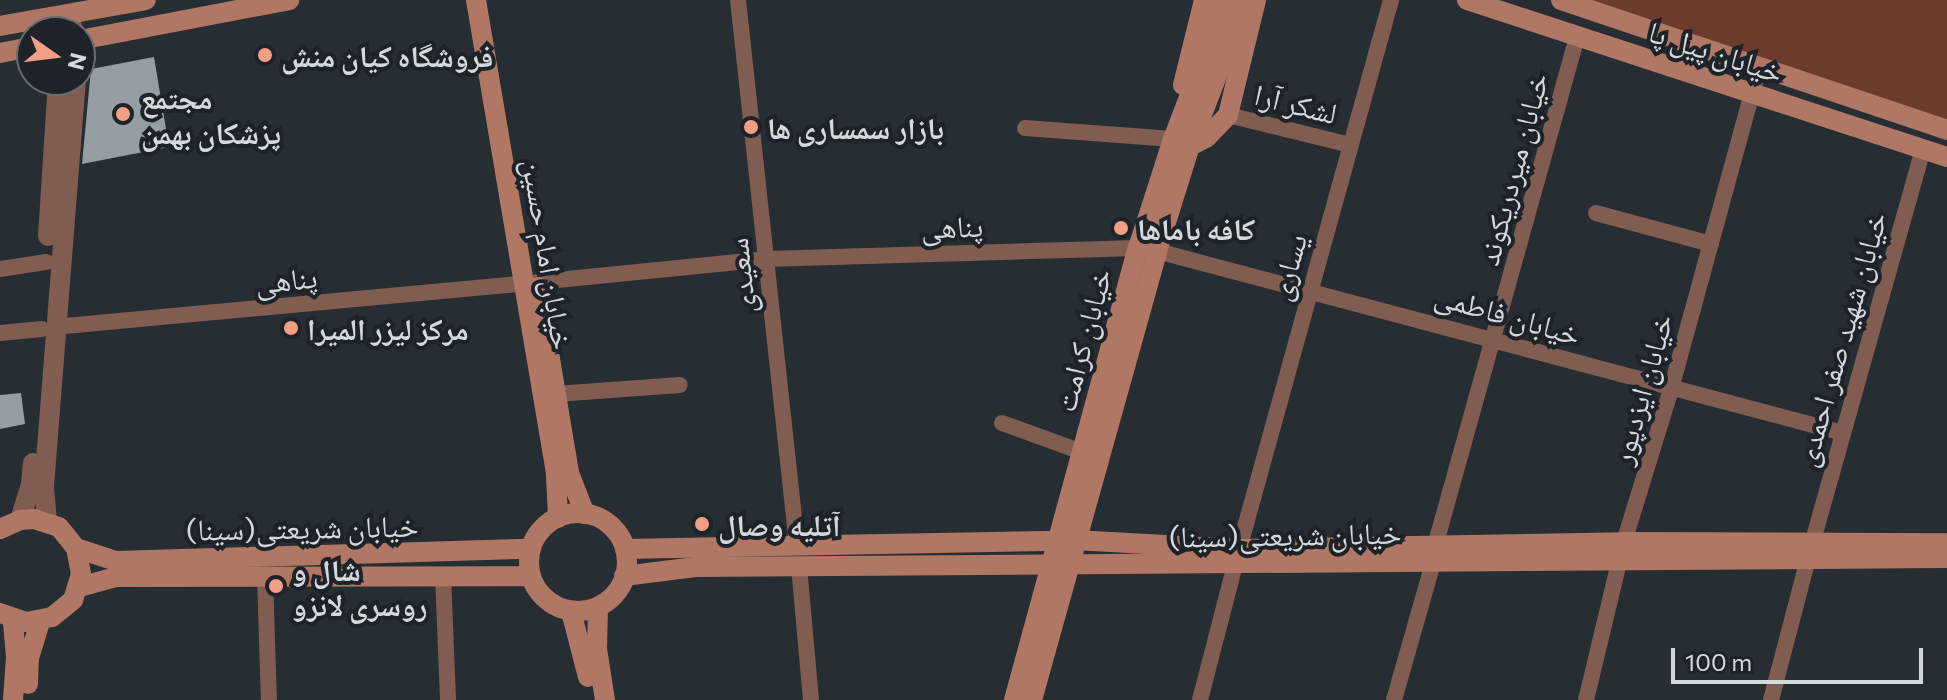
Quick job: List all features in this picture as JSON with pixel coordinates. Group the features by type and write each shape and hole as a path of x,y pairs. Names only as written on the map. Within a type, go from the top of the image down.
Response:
{"main road":[{"path":"89,16 146,0"},
{"path":"96,37 289,0"},
{"name":"خیابان امام حسین","path":"476,0 530,282 556,394 569,473 585,514"},
{"name":"خیابان امام حسین","path":"490,0 522,191 530,282 556,475 558,518"},
{"path":"1204,0 1181,143 1206,138 1228,115 1256,0"},
{"name":"خیابان کرامت","path":"1032,700 1082,452 1181,143 1219,0"},
{"name":"خیابان کرامت","path":"1181,143 1223,60 1237,0"},
{"name":"خیابان پیل پا","path":"1467,0 1947,157"},
{"name":"خیابان پیل پا","path":"1561,0 1947,130"},
{"name":"خیابان کرامت","path":"1065,540 1148,249"},
{"path":"585,514 610,526 625,549 624,576 619,589 598,607 571,611 546,600 531,576 531,549 537,536 558,518 585,514"},
{"path":"0,529 20,520 47,521 59,527 76,548 81,561 79,587 64,610 40,622 6,616 16,657 13,700"},
{"name":"خیابان شریعتی(سینا)","path":"625,549 1065,540 1237,557"},
{"name":"خیابان شریعتی(سینا)","path":"1810,551 1947,543"},
{"name":"خیابان شریعتی(سینا)","path":"76,548 116,561 531,549"},
{"name":"خیابان شریعتی(سینا)","path":"624,576 695,567 1061,566 1237,557 1623,551 1810,551 1947,558"},
{"name":"خیابان کرامت","path":"1014,700 1061,566"},
{"name":"خیابان شریعتی(سینا)","path":"79,587 117,577 531,576"},
{"path":"598,607 597,649 605,700"},
{"path":"571,611 584,651 591,700"},
{"path":"27,700 29,658 40,622"}],"street":[{"name":"سعیدی","path":"738,0 797,545"},
{"name":"یساری","path":"1200,700 1391,0"},
{"name":"خیابان میردریکوند","path":"1394,700 1577,37"},
{"name":"خیابان ایزدپور","path":"1586,700 1623,551 1759,67"},
{"path":"47,521 44,486 48,328 46,262 57,96"},
{"path":"20,520 31,485 74,96"},
{"name":"لشکر آرا","path":"1228,115 1350,145"},
{"path":"1025,128 1181,143"},
{"name":"خیابان شهید صفر احمدی","path":"1771,700 1923,149"},
{"path":"1596,213 1711,244"},
{"name":"پناهی","path":"0,333 766,259 1148,249"},
{"name":"خیابان فاطمی","path":"1148,249 1310,289 1843,433"},
{"path":"0,269 46,262"},
{"path":"556,394 680,385"},
{"path":"1002,423 1082,452"},
{"path":"799,566 811,700"},
{"path":"443,575 448,700"},
{"path":"265,576 269,700"}],"shaded area":[{"path":"1578,0 1947,0 1947,124"}],"building":[{"name":"مجتمع پزشکان بهمن","path":"154,57 169,147 82,164 88,96 96,96 96,68"},
{"path":"21,393 25,424 0,429 0,395"}],"place":[{"name":"فروشگاه کیان منش","path":"265,55"},
{"name":"مجتمع پزشکان بهمن","path":"123,114"},
{"name":"بازار سمساری ها","path":"751,127"},
{"name":"کافه باماها","path":"1121,228"},
{"name":"مرکز لیزر المیرا","path":"291,328"},
{"name":"آتلیه وصال","path":"702,524"},
{"name":"شال و روسری لانزو","path":"276,586"}]}
